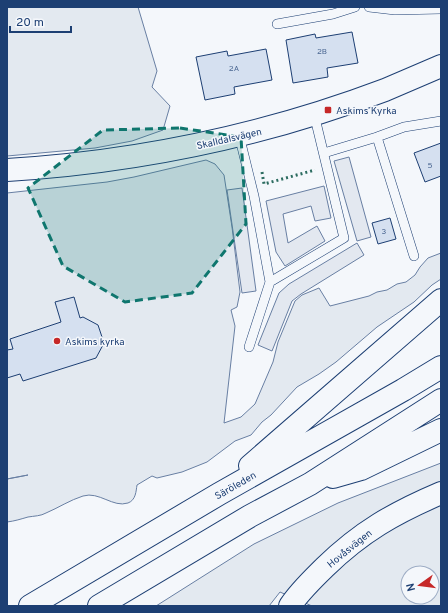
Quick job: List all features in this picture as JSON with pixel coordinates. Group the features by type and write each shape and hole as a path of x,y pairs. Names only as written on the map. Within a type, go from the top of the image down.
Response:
{"main road":[{"name":"Skalldalsvägen","path":"7,170 132,158 185,148 267,128 314,114 386,89 441,66"},
{"path":"219,494 441,300"},
{"name":"Säröleden","path":"30,606 219,494 441,367"},
{"path":"99,606 250,516 310,484 441,400"},
{"path":"310,484 361,469 441,430"},
{"name":"Hovåsvägen","path":"290,606 308,584 356,539 392,516 415,504 441,494"}],"lane":[{"path":"277,24 332,14 355,7"},
{"path":"369,7 395,10 441,9"},
{"path":"270,282 344,238 314,114"},
{"path":"324,153 378,137 404,127 441,121"},
{"path":"238,135 254,196 270,282 249,347"},
{"path":"378,137 414,256"}],"highlighted area":[{"path":"180,128 241,137 246,224 192,293 125,302 63,266 28,188 103,130"}],"shaded area":[{"path":"7,7 138,7 157,71 152,87 170,106 163,130 132,141 95,148 7,156"},
{"path":"349,157 371,237 357,241 334,161"},
{"path":"206,160 215,164 224,175 240,292 237,307 231,310 235,326 224,423 241,417 255,404 273,362 278,342 295,301 302,295 319,288 330,306 369,296 377,292 387,290 397,284 406,282 415,275 428,258 441,253 441,279 432,285 414,302 377,327 336,362 297,387 251,435 235,441 207,462 182,472 157,478 152,476 137,485 133,500 128,503 122,504 111,502 100,497 89,495 73,500 42,515 7,522 7,193 107,182"},
{"path":"324,186 331,218 315,221 311,206 283,214 288,243 317,226 325,241 285,266 276,252 266,201"},
{"path":"242,188 256,291 242,293 227,190"},
{"path":"357,243 364,255 292,301 272,351 258,345 279,293 289,284"},
{"path":"441,463 441,606 312,606 280,592 269,606 156,606 254,544 338,503"}],"building":[{"path":"352,32 358,63 327,68 328,77 293,83 286,40 315,34 316,38"},
{"path":"266,49 272,80 234,87 235,94 205,100 196,57 227,51 228,56"},
{"path":"441,143 441,176 425,182 414,153"},
{"path":"390,218 396,239 378,244 372,223"},
{"name":"Askims kyrka","path":"74,297 80,318 83,317 98,325 104,343 96,358 23,381 20,374 7,378 7,350 13,349 10,339 61,322 55,302"}],"hedge":[{"path":"262,172 264,184 315,170"}],"place":[{"name":"Askims Kyrka","path":"328,110"},
{"name":"Askims kyrka","path":"57,341"}]}
